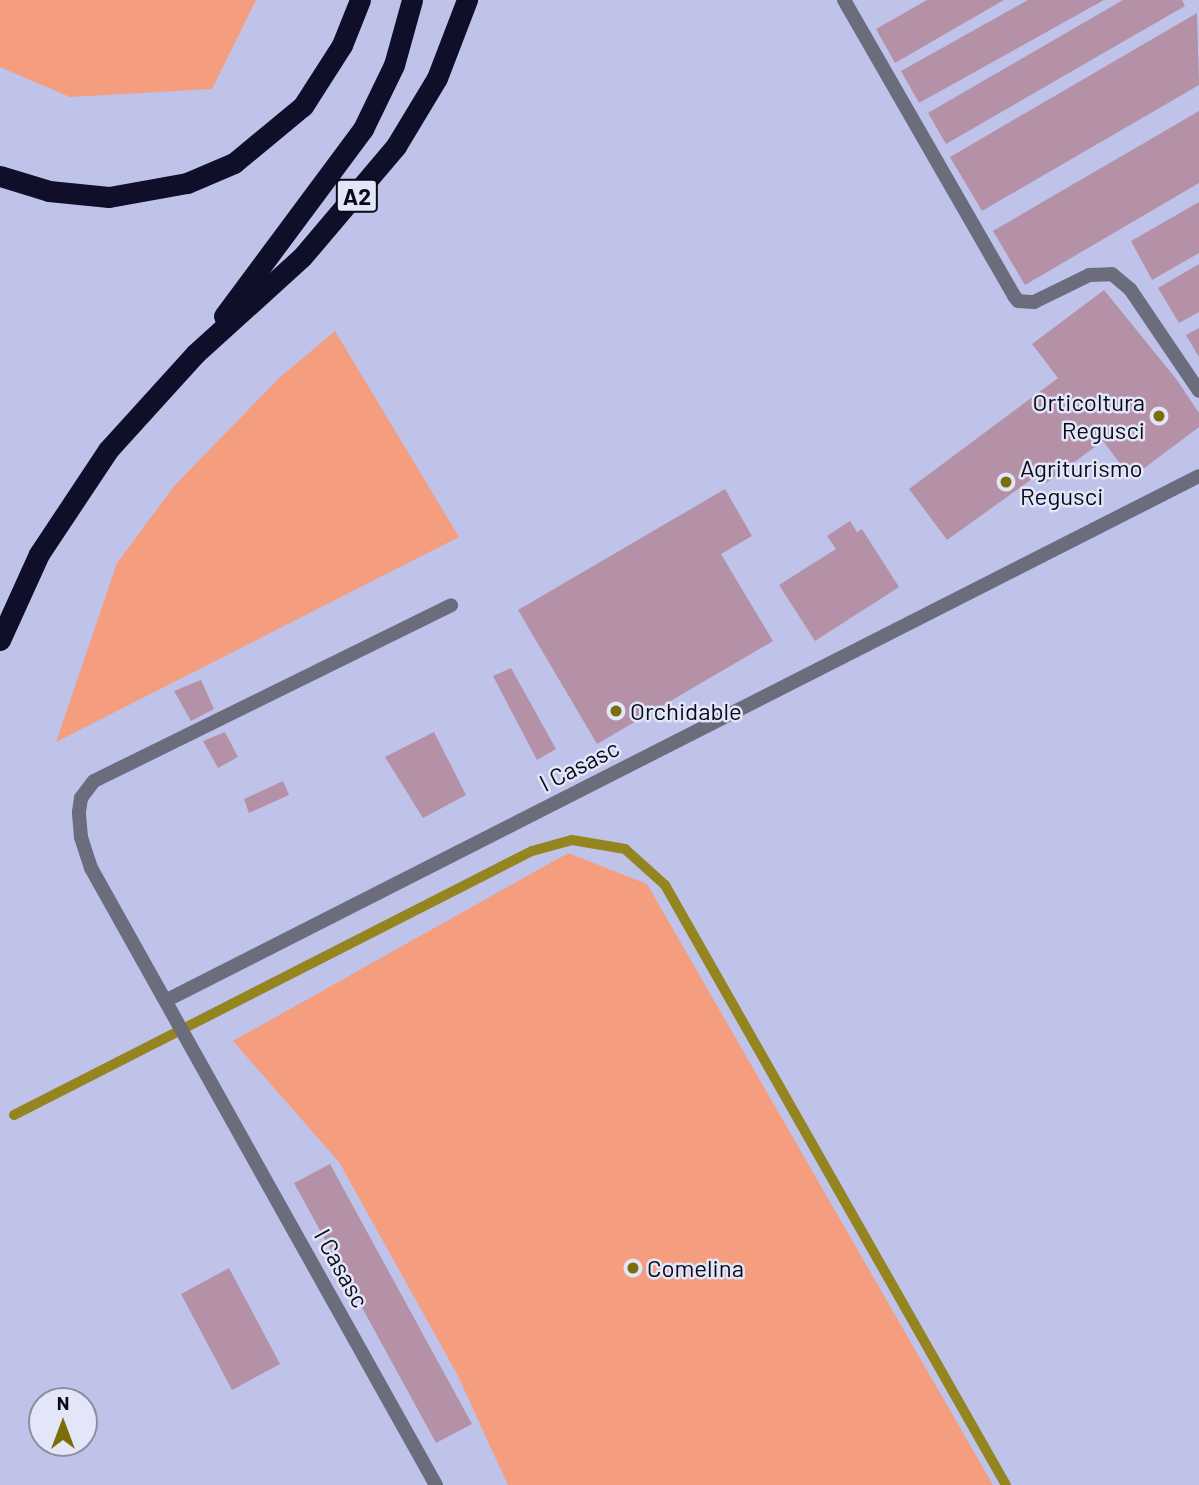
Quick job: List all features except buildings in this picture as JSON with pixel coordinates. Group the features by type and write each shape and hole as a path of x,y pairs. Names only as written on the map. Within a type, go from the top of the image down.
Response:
{"highway":[{"path":"0,176 49,191 109,197 187,183 233,163 303,106 342,45 360,0"},
{"name":"A2","path":"0,640 39,554 82,485 195,354 363,129 394,65 412,0"},
{"name":"A2","path":"195,354 302,257 396,146 437,78 467,0"}],"street":[{"path":"844,0 1018,301 1034,302 1089,275 1112,274 1130,289 1199,391"},
{"name":"I Casasc","path":"170,1006 1199,476"},
{"name":"I Casasc","path":"436,1485 170,1006 131,945 92,868 81,837 79,812 81,798 94,781 451,605"}],"shaded area":[{"path":"0,0 256,0 212,89 70,97 0,67"},
{"path":"335,331 459,537 56,742 117,563 175,485 279,378"},
{"name":"Comelina","path":"568,853 647,884 993,1485 508,1485 457,1374 339,1162 233,1041"}],"waterway":[{"path":"14,1115 532,851 572,840 625,849 665,885 1006,1485"}],"place":[{"name":"Orticoltura Regusci","path":"1159,416"},
{"name":"Agriturismo Regusci","path":"1006,482"},
{"name":"Orchidable","path":"616,711"},
{"name":"Comelina","path":"633,1268"}]}
